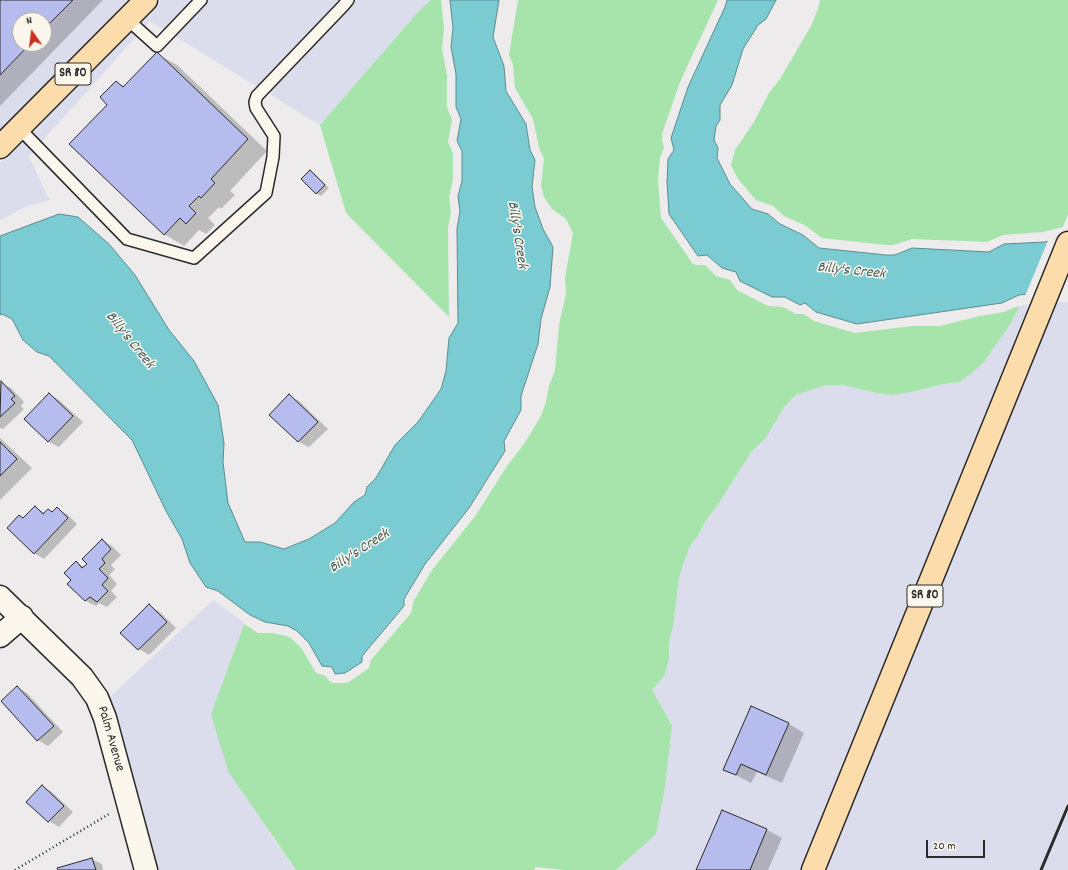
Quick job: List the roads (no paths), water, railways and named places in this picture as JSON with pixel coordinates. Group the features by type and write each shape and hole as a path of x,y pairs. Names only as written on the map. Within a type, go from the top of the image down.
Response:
{"main road":[{"name":"SR 80","path":"0,147 146,0"},
{"name":"SR 80","path":"813,870 1068,243"}],"street":[{"name":"Palm Avenue","path":"0,597 82,677 98,698 105,718 146,870"},
{"path":"0,636 22,617"}],"lane":[{"path":"127,19 157,46 201,0"},
{"path":"19,128 127,239 194,258 266,193 273,157 274,136 256,108 255,102 257,96 348,0"}],"water":[{"name":"Billy's Creek","path":"450,0 499,0 493,37 504,66 506,91 526,124 530,150 535,160 532,187 535,207 543,229 553,247 550,287 541,319 538,344 521,396 521,410 504,441 505,451 469,508 425,564 404,599 404,606 362,656 362,662 345,673 335,674 332,667 322,666 309,643 297,631 288,626 265,622 250,615 218,591 206,587 190,563 182,539 166,511 132,440 49,356 37,352 23,340 12,319 2,314 0,315 0,236 59,214 78,217 109,244 135,275 169,330 194,361 218,405 224,443 223,462 228,503 245,542 260,542 284,549 309,539 335,523 354,502 365,495 367,487 376,478 395,445 418,422 441,389 446,371 449,338 458,323 457,228 460,212 458,196 462,181 462,151 457,141 461,119 456,107 456,74 451,47 453,28"},
{"name":"Billy's Creek","path":"727,0 776,0 766,19 758,25 743,49 732,85 720,105 720,120 716,126 714,140 718,148 717,158 730,184 752,209 768,214 780,224 803,235 819,248 886,255 895,255 912,248 989,252 1004,244 1045,242 1068,236 1053,291 1019,295 1002,303 857,324 816,312 805,303 800,305 785,297 772,297 740,281 736,272 722,268 707,255 698,256 669,214 667,182 668,159 674,150 671,138 688,87"}],"railway":[{"path":"1041,870 1068,806"}]}
